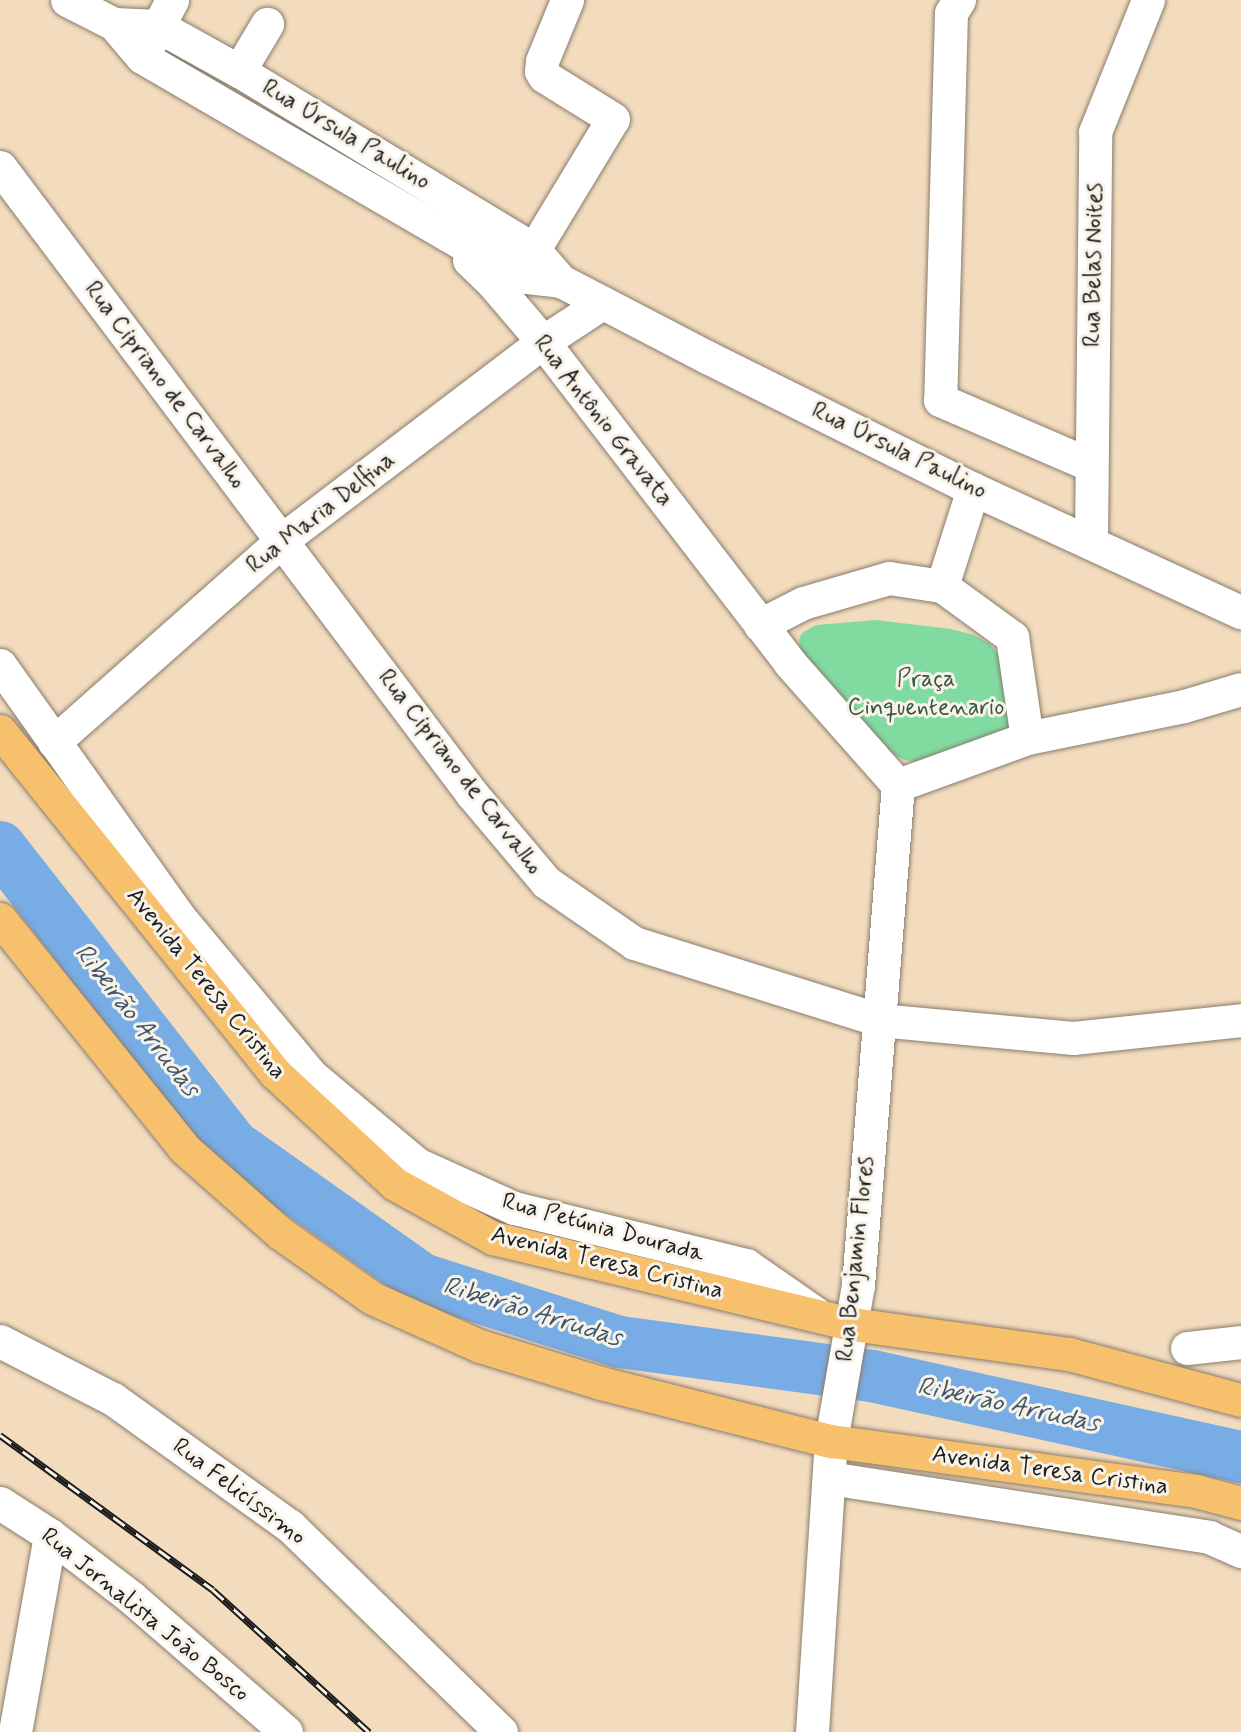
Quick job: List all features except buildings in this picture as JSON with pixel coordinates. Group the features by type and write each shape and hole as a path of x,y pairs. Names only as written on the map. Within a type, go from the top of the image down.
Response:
{"main road":[{"name":"Avenida Teresa Cristina","path":"0,731 275,1073 395,1184 493,1238 820,1316 850,1333 1069,1354 1241,1400"},
{"name":"Avenida Teresa Cristina","path":"0,919 185,1149 280,1233 372,1298 480,1346 601,1383 833,1431 932,1455 1196,1491 1241,1503"}],"street":[{"name":"Rua Úrsula Paulino","path":"67,0 114,24 142,57 435,227 526,262"},
{"path":"958,0 951,13 940,400 1091,465"},
{"name":"Rua Belas Noites","path":"1091,541 1095,132 1148,0"},
{"path":"526,262 613,119 544,76 541,71 542,61 562,2"},
{"name":"Rua Úrsula Paulino","path":"114,24 165,13 239,71 526,262 602,303 973,489 1091,541 1241,612"},
{"path":"142,57 165,13"},
{"path":"239,71 267,24"},
{"name":"Rua Cipriano de Carvalho","path":"0,167 472,794 546,882 634,943 879,1020 1073,1038 1241,1020"},
{"name":"Rua Antônio Gravata","path":"435,227 492,282 543,342 760,625 898,785"},
{"name":"Rua Maria Delfina","path":"54,742 282,540 543,342 602,303"},
{"path":"942,586 973,489"},
{"path":"760,625 803,603 889,578 942,586 1012,637 1027,738"},
{"name":"Rua Petúnia Dourada","path":"0,665 179,917 312,1076 417,1164 514,1208 746,1265 820,1316"},
{"path":"898,785 1027,738 1184,706 1241,689"},
{"name":"Rua Benjamin Flores","path":"812,1732 833,1431 858,1285 898,785"},
{"name":"Rua Felicíssimo","path":"0,1341 113,1399 290,1526 501,1732"},
{"path":"1187,1347 1241,1342"},
{"path":"932,1455 936,1495"},
{"path":"1053,1472 1067,1515"},
{"path":"1067,1515 1088,1477"},
{"name":"Avenida Teresa Cristina","path":"829,1478 1209,1537 1241,1551"},
{"name":"Rua Jornalista João Bosco","path":"0,1503 50,1535 132,1598 286,1732"},
{"path":"15,1732 50,1535"}],"green space":[{"name":"Praça Cinquentenario","path":"876,620 951,629 974,635 990,644 1004,662 1012,727 928,763 905,760 882,750 800,650 799,640 802,633 816,625"}],"waterway":[{"name":"Ribeirão Arrudas","path":"0,847 234,1146 422,1279 620,1342 872,1376 1241,1457"}],"railway":[{"path":"0,1435 213,1590 369,1732"}]}
